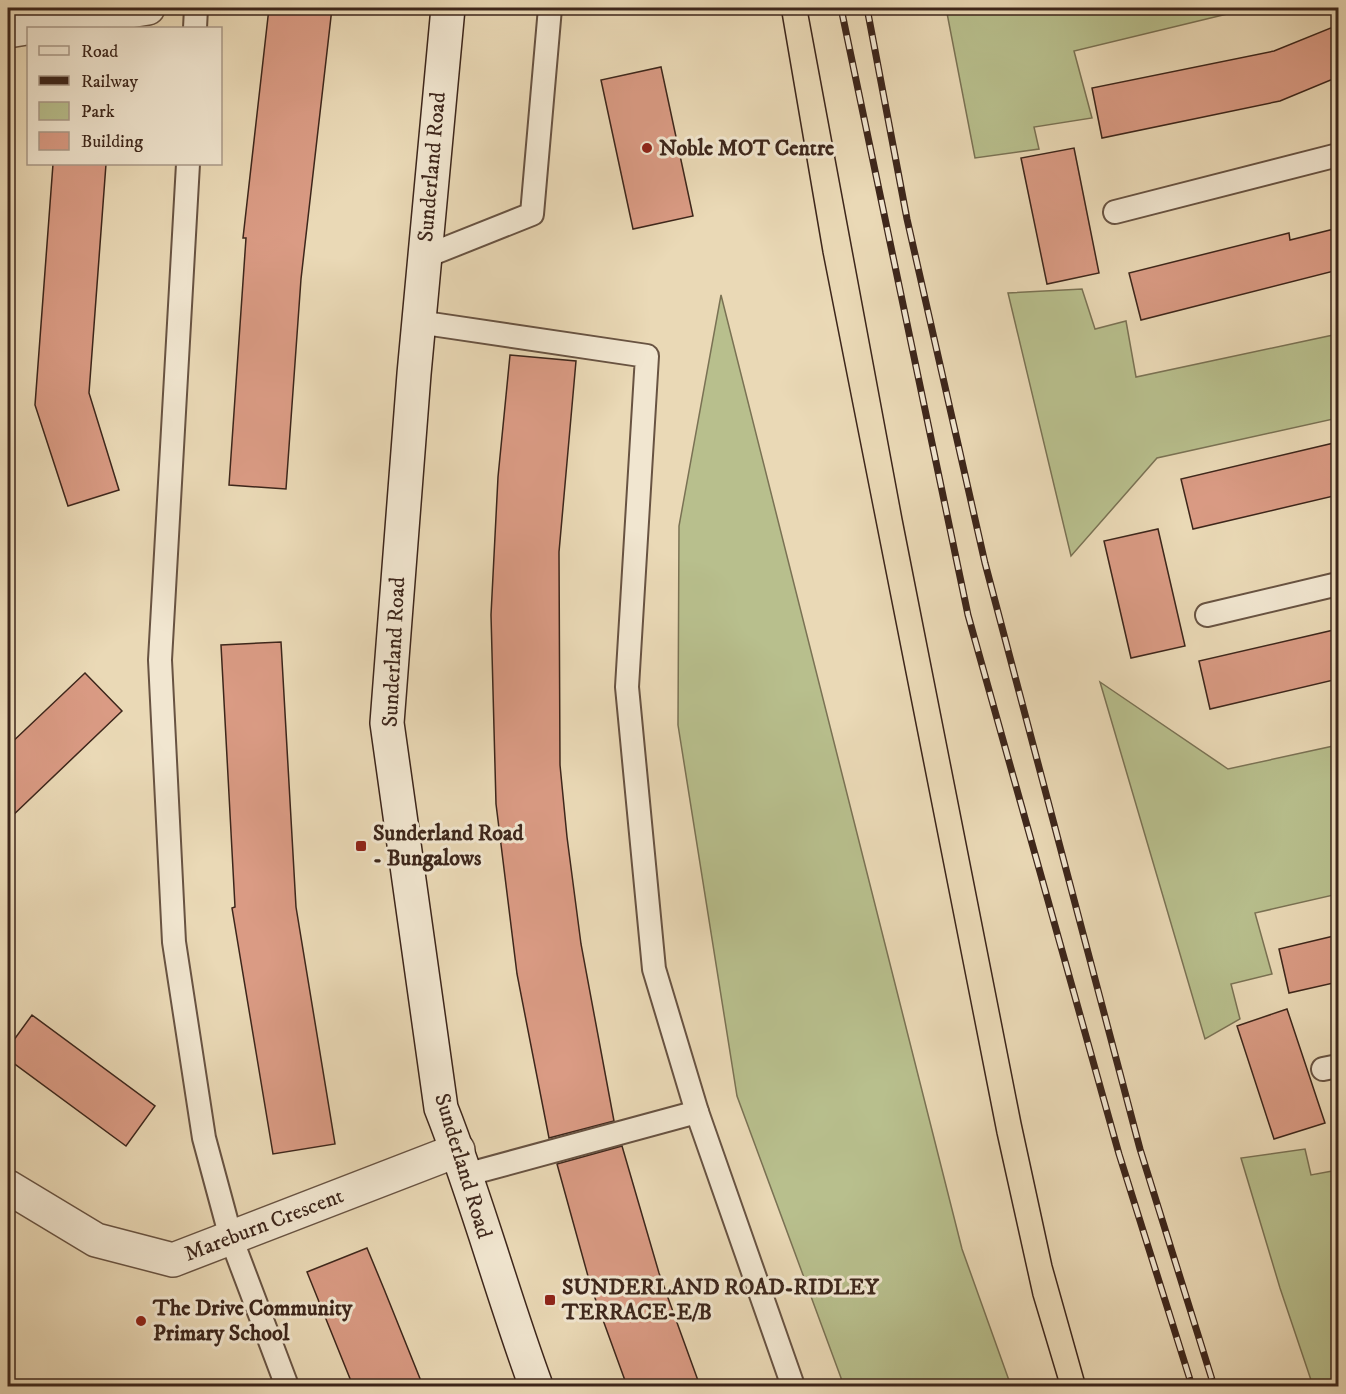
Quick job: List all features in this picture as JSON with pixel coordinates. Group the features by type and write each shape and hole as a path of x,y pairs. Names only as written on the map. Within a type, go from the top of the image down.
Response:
{"main road":[{"path":"32,27 148,8"},
{"name":"Sunderland Road","path":"448,8 418,322 387,723 441,1108 510,1316 536,1386"},
{"path":"8,31 27,28"},
{"name":"Mareburn Crescent","path":"8,1187 96,1240 173,1260 231,1238 461,1163"}],"lane":[{"path":"195,27 196,8"},
{"path":"424,257 532,214 550,8"},
{"path":"1115,212 1338,155"},
{"path":"188,165 160,660 174,942 204,1137 231,1238 287,1386"},
{"path":"418,322 647,356 627,687 654,969 697,1112 793,1386"},
{"path":"1207,615 1338,584"},
{"path":"461,1163 697,1112"}],"green space":[{"path":"946,8 1252,8 1074,51 1092,118 1034,127 1039,149 975,158"},
{"path":"1082,289 1095,329 1126,321 1136,377 1338,334 1338,418 1157,458 1071,556 1008,293"},
{"path":"721,295 962,1249 1011,1386 844,1386 737,1096 678,725 679,526"},
{"path":"1100,682 1228,769 1338,745 1338,894 1255,913 1272,974 1231,984 1240,1019 1205,1039"},
{"path":"1305,1149 1311,1175 1338,1170 1338,1386 1313,1386 1280,1288 1241,1158"}],"building":[{"path":"269,8 332,8 301,279 286,489 229,485 246,238 243,238"},
{"path":"1338,25 1338,77 1280,101 1102,138 1092,88 1274,51"},
{"name":"Noble MOT Centre","path":"661,67 693,216 633,229 601,80"},
{"path":"1074,148 1099,273 1047,284 1021,158"},
{"path":"53,165 106,165 89,393 119,490 68,506 35,405"},
{"path":"1338,228 1338,270 1141,320 1129,273 1289,233 1290,240"},
{"path":"510,355 576,361 559,552 560,765 581,944 614,1121 549,1138 517,974 496,804 491,615 498,477"},
{"path":"1338,442 1338,495 1193,529 1181,479"},
{"path":"1158,529 1185,646 1131,658 1104,541"},
{"path":"1338,629 1338,679 1210,709 1199,661"},
{"path":"281,642 296,907 335,1144 273,1154 232,908 235,907 221,645"},
{"path":"85,673 122,711 8,820 8,746"},
{"path":"1338,935 1338,982 1289,993 1279,949"},
{"path":"1287,1009 1325,1123 1274,1139 1237,1026"},
{"path":"32,1015 155,1106 126,1146 8,1059 8,1048"},
{"path":"622,1146 659,1273 700,1386 627,1386 591,1287 557,1164"},
{"path":"367,1248 423,1386 353,1386 307,1272"}],"tram line":[{"path":"781,8 823,253 997,1134 1033,1296 1060,1386"},
{"path":"807,8 902,518 1021,1122 1052,1265 1086,1386"}],"railway":[{"path":"841,8 968,615 1119,1154 1192,1386"},
{"path":"867,8 907,219 985,563 1140,1149 1214,1386"}],"place":[{"name":"Noble MOT Centre","path":"647,148"},
{"name":"Sunderland Road - Bungalows","path":"361,846"},
{"name":"SUNDERLAND ROAD-RIDLEY TERRACE-E/B","path":"550,1300"},
{"name":"The Drive Community Primary School","path":"141,1321"}]}
